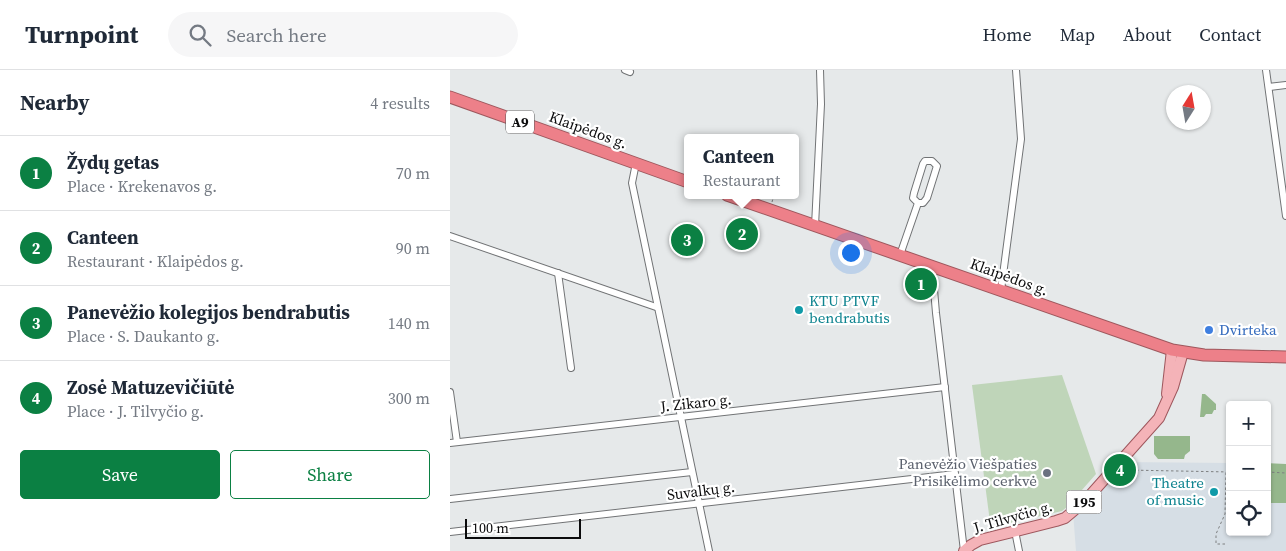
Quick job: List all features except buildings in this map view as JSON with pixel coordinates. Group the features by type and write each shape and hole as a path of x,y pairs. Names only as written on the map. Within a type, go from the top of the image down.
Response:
{"highway":[{"name":"Klaipėdos g.","path":"450,97 684,181"},
{"name":"Klaipėdos g.","path":"738,199 1177,351 1286,357"}],"main road":[{"name":"J. Tilvyčio g.","path":"964,551 980,540 1056,522 1073,512 1107,478 1158,418 1167,400 1169,365 1177,351"}],"street":[{"path":"815,226 821,104 820,70"},
{"path":"1001,290 1021,140 1016,70"},
{"path":"1266,70 1284,189 1286,216"},
{"path":"1268,87 1286,85"},
{"path":"925,161 932,161 937,166 927,198 923,203 918,203 913,198 914,193 925,161"},
{"path":"636,164 632,183 656,307 709,551"},
{"path":"900,255 918,203"},
{"path":"450,236 656,307"},
{"path":"932,266 964,551"},
{"path":"558,273 571,368"},
{"name":"J. Zikaro g.","path":"453,443 946,387"},
{"path":"450,392 453,443"},
{"path":"450,499 692,472"},
{"name":"Suvalkų g.","path":"450,532 955,474"},
{"path":"1015,531 1019,551"}],"path":[{"path":"1122,470 1226,472"},
{"path":"1271,472 1286,472"},
{"path":"1225,544 1216,544 1216,534 1226,514 1226,491"}],"shaded area":[{"path":"1121,462 1226,463 1226,536 1271,536 1271,503 1286,503 1286,551 1076,551 1073,512"}],"green space":[{"path":"1062,375 1096,474 1062,511 1007,524 990,522 972,385"},
{"path":"1202,394 1205,394 1216,404 1216,410 1212,414 1200,417"},
{"path":"1154,436 1190,436 1190,451 1185,455 1184,459 1158,459 1154,454"},
{"path":"1271,463 1286,464 1286,503 1271,503"}],"place":[{"name":"Canteen","path":"742,234"},
{"name":"Panevėžio kolegijos bendrabutis","path":"687,240"},
{"name":"Žydų getas","path":"921,284"},
{"name":"KTU PTVF bendrabutis","path":"799,310"},
{"name":"Dvirteka","path":"1209,330"},
{"name":"Zosė Matuzevičiūtė","path":"1120,470"},
{"name":"Panevėžio Viešpaties Prisikėlimo cerkvė","path":"1047,473"},
{"name":"Theatre of music","path":"1214,492"}]}
